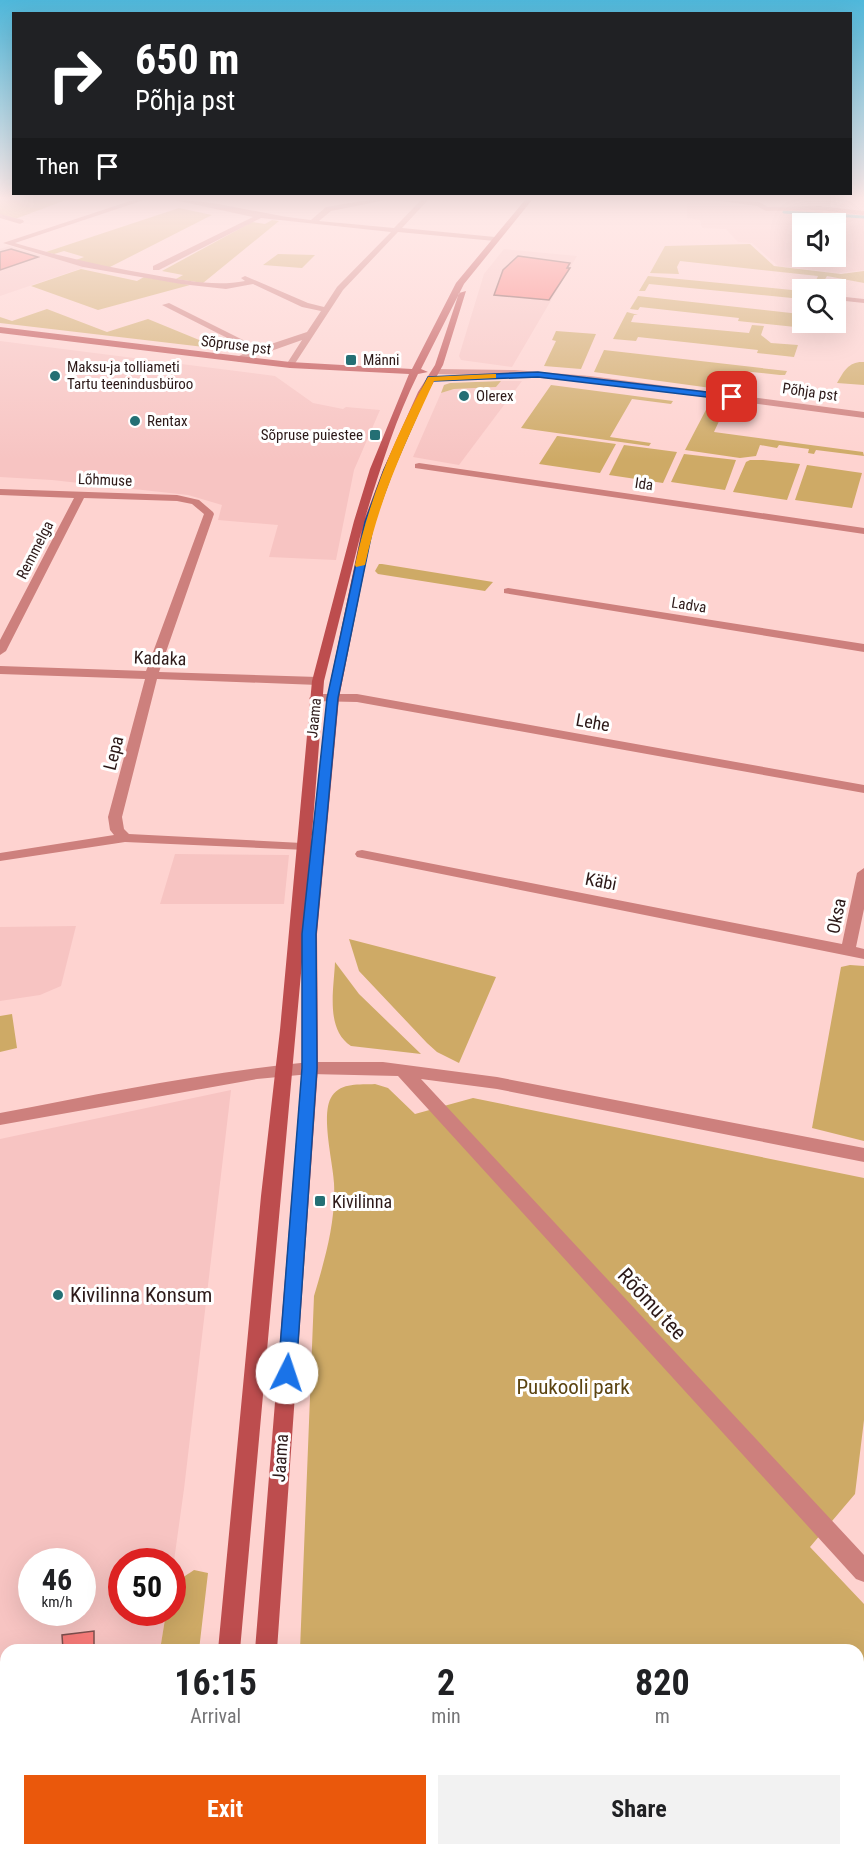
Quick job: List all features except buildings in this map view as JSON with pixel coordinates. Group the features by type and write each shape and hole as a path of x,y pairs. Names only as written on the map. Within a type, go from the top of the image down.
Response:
{"main road":[{"name":"Jaama","path":"230,1644 315,698 365,500 413,376 458,287"},
{"name":"Jaama","path":"266,1644 310,1068 309,934 333,698 369,522 388,470 443,355 457,307 466,287"},
{"name":"Sõpruse pst","path":"0,330 356,375 433,375"}],"street":[{"path":"264,287 326,310"},
{"path":"290,365 342,287"},
{"path":"846,299 864,301"},
{"path":"166,305 259,351"},
{"path":"240,359 311,333"},
{"path":"290,342 306,344"},
{"path":"443,355 457,365 486,372"},
{"name":"Põhja pst","path":"433,375 486,372 538,375 864,415"},
{"name":"Põhja pst","path":"433,375 538,375"},
{"name":"Ida","path":"419,466 864,531"},
{"name":"Lõhmuse","path":"0,492 177,498 198,501 205,509"},
{"name":"Remmelga","path":"0,651 81,494"},
{"name":"Lepa","path":"125,838 117,830 115,817 151,675 209,514 205,509"},
{"name":"Ladva","path":"508,591 864,648"},
{"name":"Kadaka","path":"0,670 318,681"},
{"name":"Lehe","path":"315,698 357,698 864,789"},
{"path":"0,857 125,838 302,847"},
{"name":"Käbi","path":"362,854 832,947"},
{"name":"Oksa","path":"832,947 848,950 864,873"},
{"path":"848,950 864,954"},
{"path":"0,1119 187,1084 283,1070 383,1068 498,1083 864,1155"},
{"name":"Rõõmu tee","path":"403,1071 864,1571"}],"shaded area":[{"path":"0,287 28,287 0,296"},
{"path":"480,287 559,287 512,367 461,360 459,356"},
{"path":"0,341 275,376 313,403 343,409 346,407 380,410 354,470 336,560 269,557 278,525 218,520 222,505 188,495 52,480 0,477"},
{"path":"501,381 522,381 459,465 413,457 441,393 454,389 496,387"},
{"path":"175,854 289,855 284,904 160,904"},
{"path":"76,926 61,986 40,995 0,1001 0,927"},
{"path":"231,1090 176,1548 108,1548 108,1626 164,1626 161,1644 0,1644 0,1139"}],"green space":[{"path":"33,287 184,287 98,310"},
{"path":"642,287 648,287 645,291 639,291"},
{"path":"675,287 756,287 792,290 792,298"},
{"path":"638,296 792,313 792,327 640,307 638,310 630,309"},
{"path":"47,309 107,332 148,319 209,344 229,337 245,346 243,350 238,351 0,323 0,317 12,321"},
{"path":"627,312 638,315 634,315 631,322 749,333 752,325 764,326 761,335 771,343 798,345 794,357 757,353 758,350 638,337 636,341 613,339"},
{"path":"556,331 596,334 581,369 544,366 556,341 552,340"},
{"path":"604,350 787,371 785,375 780,375 742,371 733,391 594,372"},
{"path":"864,362 864,385 837,383 851,365"},
{"path":"501,381 496,387 454,389 441,393 444,385 450,383"},
{"path":"551,385 673,401 671,404 632,399 610,437 651,443 649,446 521,428"},
{"path":"709,404 726,406 714,432 863,452 864,456 816,450 814,454 808,453 809,449 779,445 777,448 760,445 756,456 740,458 685,450"},
{"path":"557,436 616,444 600,473 539,464"},
{"path":"624,445 677,452 663,483 609,475"},
{"path":"684,454 736,460 725,490 671,482"},
{"path":"750,460 800,464 787,500 733,492 746,462"},
{"path":"807,465 862,473 852,508 795,500"},
{"path":"379,564 493,582 485,591 378,574 375,571"},
{"path":"349,939 496,977 459,1063 437,1052 427,1043 359,971"},
{"path":"335,962 359,994 421,1054 351,1046 343,1039 334,1019"},
{"path":"864,966 864,1141 812,1128 841,967"},
{"path":"12,1014 17,1048 0,1052 0,1016"},
{"name":"Puukooli park","path":"375,1084 388,1088 415,1114 473,1098 864,1178 864,1420 855,1494 810,1547 864,1604 864,1644 300,1644 314,1296 329,1240 334,1198 327,1114 332,1096 341,1088 351,1085"},
{"path":"194,1570 208,1573 200,1644 161,1644 164,1626 186,1626 186,1575"}],"slow traffic":[{"path":"360,565 369,522 388,470 431,379 493,376"}],"place":[{"name":"Männi","path":"351,360"},
{"name":"Maksu-ja tolliameti Tartu teenindusbüroo","path":"55,376"},
{"name":"Olerex","path":"464,396"},
{"name":"Rentax","path":"135,421"},
{"name":"Sõpruse puiestee","path":"375,435"},
{"name":"Kivilinna","path":"320,1201"},
{"name":"Kivilinna Konsum","path":"58,1295"}],"route":[{"path":"287,1373 310,1068 309,934 333,698 369,522 388,470 423,392 431,379 538,375 732,397"}]}
